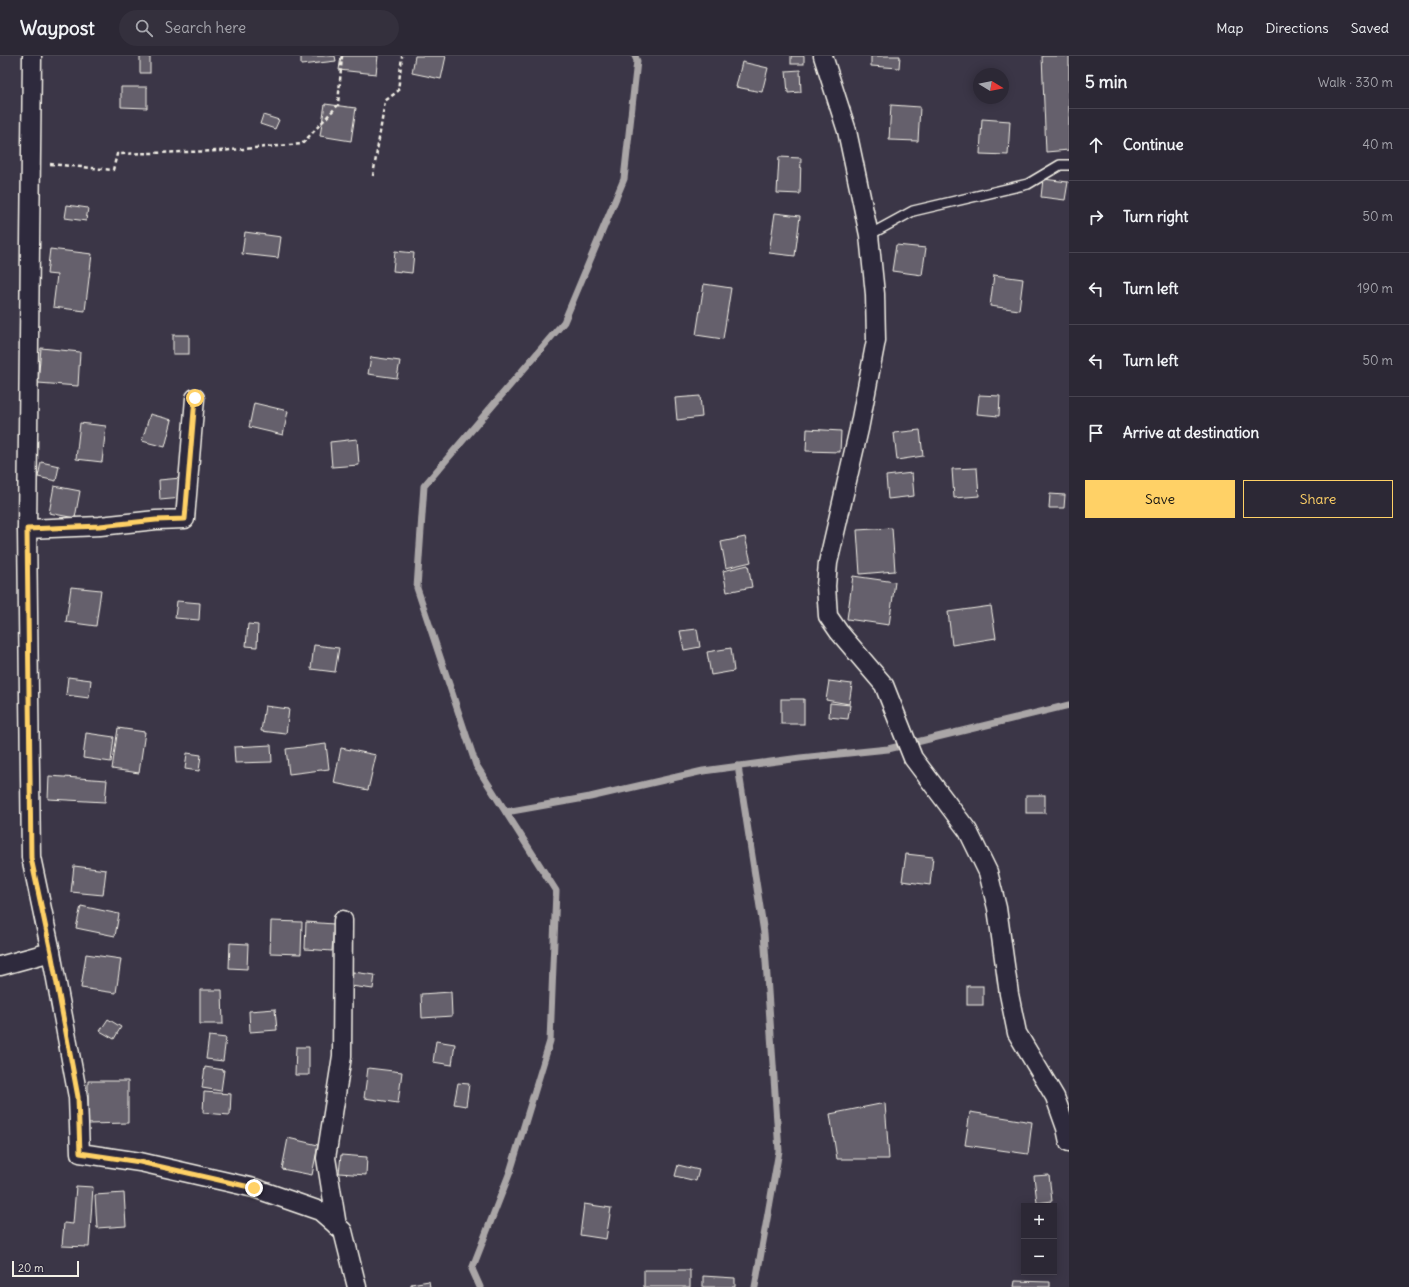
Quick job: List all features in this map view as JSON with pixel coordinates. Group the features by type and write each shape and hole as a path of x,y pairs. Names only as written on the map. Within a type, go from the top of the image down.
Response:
{"street":[{"path":"32,56 27,529 31,858 51,952 78,1097 80,1153 140,1162 254,1188 320,1211 343,1231 357,1287"},
{"path":"823,56 847,131 869,236 875,294 876,340 859,428 828,563 826,586 828,616 884,685 913,758 968,831 988,872 996,908 1008,994 1017,1033 1056,1097 1069,1142"},
{"path":"27,529 100,526 156,520 185,519 195,398"},
{"path":"337,1226 326,1158 342,1056 343,920"},
{"path":"0,966 51,952"}],"lane":[{"path":"869,236 913,211 1028,184 1060,165 1069,165"}],"path":[{"path":"32,162 113,170 117,154 219,151 302,144 338,105 342,56"},
{"path":"373,176 385,100 398,91 402,56"}],"building":[{"path":"140,56 150,56 150,73 140,73"},
{"path":"301,56 335,56 336,61 301,65"},
{"path":"341,56 378,56 376,74 339,70"},
{"path":"415,56 446,56 441,79 412,73"},
{"path":"791,56 804,56 804,64 791,64"},
{"path":"871,56 900,56 899,68 871,66"},
{"path":"1042,56 1069,56 1069,150 1046,152"},
{"path":"742,62 768,68 762,92 736,87"},
{"path":"800,70 801,92 788,93 786,71"},
{"path":"121,87 147,87 147,108 121,107"},
{"path":"325,104 356,108 351,141 320,136"},
{"path":"891,105 920,107 918,141 889,140"},
{"path":"263,115 279,120 275,129 260,124"},
{"path":"982,119 1010,121 1008,155 980,154"},
{"path":"779,157 801,158 800,194 777,193"},
{"path":"1043,179 1068,182 1065,200 1041,197"},
{"path":"67,205 88,208 86,221 65,218"},
{"path":"775,213 800,216 795,256 769,253"},
{"path":"245,232 281,237 278,258 242,254"},
{"path":"896,245 926,248 922,275 892,271"},
{"path":"50,249 92,254 85,311 53,307 57,275 47,274"},
{"path":"395,251 414,253 412,273 393,271"},
{"path":"994,275 1023,279 1019,310 990,306"},
{"path":"704,284 731,288 723,339 696,335"},
{"path":"173,335 189,335 189,354 173,354"},
{"path":"41,348 80,352 78,386 38,383"},
{"path":"371,357 400,361 397,378 368,374"},
{"path":"979,395 1000,396 999,416 977,414"},
{"path":"700,396 702,417 677,420 675,398"},
{"path":"254,403 288,411 283,435 249,427"},
{"path":"150,414 172,420 165,447 142,441"},
{"path":"80,423 106,426 102,462 76,459"},
{"path":"807,429 841,431 840,452 806,451"},
{"path":"920,430 923,456 897,460 894,433"},
{"path":"357,439 359,465 332,467 330,442"},
{"path":"41,462 59,466 56,481 38,477"},
{"path":"977,468 979,496 954,498 952,469"},
{"path":"912,473 914,496 888,499 886,476"},
{"path":"181,478 182,498 160,500 159,480"},
{"path":"54,486 80,491 75,518 49,513"},
{"path":"1050,494 1065,495 1064,508 1049,508"},
{"path":"892,528 895,571 860,574 857,530"},
{"path":"745,537 751,562 726,568 721,542"},
{"path":"748,565 752,587 727,592 723,571"},
{"path":"853,576 895,582 889,625 847,619"},
{"path":"71,587 101,590 96,626 66,622"},
{"path":"177,601 200,603 199,620 175,618"},
{"path":"991,606 996,638 952,645 948,612"},
{"path":"248,624 258,625 257,647 246,646"},
{"path":"697,629 700,647 684,650 680,631"},
{"path":"314,645 339,648 335,672 311,669"},
{"path":"731,648 734,671 711,675 707,652"},
{"path":"68,677 91,680 89,698 66,695"},
{"path":"829,681 852,684 849,704 826,700"},
{"path":"781,699 804,699 804,724 781,724"},
{"path":"830,703 850,705 848,719 829,717"},
{"path":"265,706 289,709 286,734 261,731"},
{"path":"118,728 145,732 139,773 112,769"},
{"path":"86,733 114,737 111,762 83,758"},
{"path":"326,744 329,769 289,774 286,749"},
{"path":"271,745 272,762 235,763 234,747"},
{"path":"341,748 376,755 368,790 334,783"},
{"path":"187,753 201,755 199,771 185,769"},
{"path":"49,776 107,780 105,802 48,799"},
{"path":"1026,795 1045,795 1045,813 1026,813"},
{"path":"906,854 933,857 930,885 902,881"},
{"path":"74,866 106,870 103,895 71,892"},
{"path":"81,906 119,914 115,936 76,928"},
{"path":"271,921 302,922 301,954 270,953"},
{"path":"306,922 334,924 332,951 305,949"},
{"path":"230,943 248,944 247,969 229,968"},
{"path":"86,954 121,959 116,993 81,988"},
{"path":"353,972 375,975 373,989 351,986"},
{"path":"967,986 983,986 983,1005 967,1005"},
{"path":"200,990 222,990 223,1024 200,1024"},
{"path":"451,992 452,1016 422,1018 421,994"},
{"path":"275,1009 277,1030 250,1032 249,1011"},
{"path":"108,1019 121,1027 114,1039 100,1031"},
{"path":"209,1036 226,1038 223,1061 206,1059"},
{"path":"436,1041 455,1044 452,1065 433,1062"},
{"path":"296,1047 309,1047 309,1075 295,1075"},
{"path":"205,1067 224,1070 221,1091 202,1088"},
{"path":"368,1068 402,1072 398,1103 364,1098"},
{"path":"88,1081 128,1081 128,1123 88,1124"},
{"path":"458,1083 469,1084 466,1106 454,1104"},
{"path":"204,1092 231,1094 230,1115 203,1113"},
{"path":"885,1103 889,1159 837,1159 830,1114"},
{"path":"970,1112 1032,1122 1028,1154 965,1145"},
{"path":"288,1138 318,1145 312,1175 282,1169"},
{"path":"341,1155 367,1157 366,1175 339,1173"},
{"path":"678,1165 699,1170 696,1181 675,1176"},
{"path":"1049,1175 1052,1201 1037,1203 1034,1176"},
{"path":"76,1186 93,1187 89,1247 62,1246 64,1223 73,1224"},
{"path":"124,1193 126,1226 97,1228 95,1195"},
{"path":"584,1204 611,1208 606,1239 580,1235"},
{"path":"644,1270 690,1270 690,1287 644,1287"},
{"path":"703,1276 735,1278 735,1287 703,1287"},
{"path":"429,1281 430,1287 411,1287 411,1284"},
{"path":"1015,1281 1050,1282 1050,1287 1014,1287"}],"waterway":[{"path":"480,1287 472,1269 510,1172 550,1041 556,891 476,765 417,588 424,486 564,322 624,179 637,61 635,56"},
{"path":"506,812 590,797 703,771 800,758 888,749 1069,705"},
{"path":"738,766 764,933 779,1151 755,1287"}],"route":[{"path":"195,398 185,519 156,520 100,526 27,529 31,858 51,952 78,1097 80,1153 140,1162 254,1188"}]}
